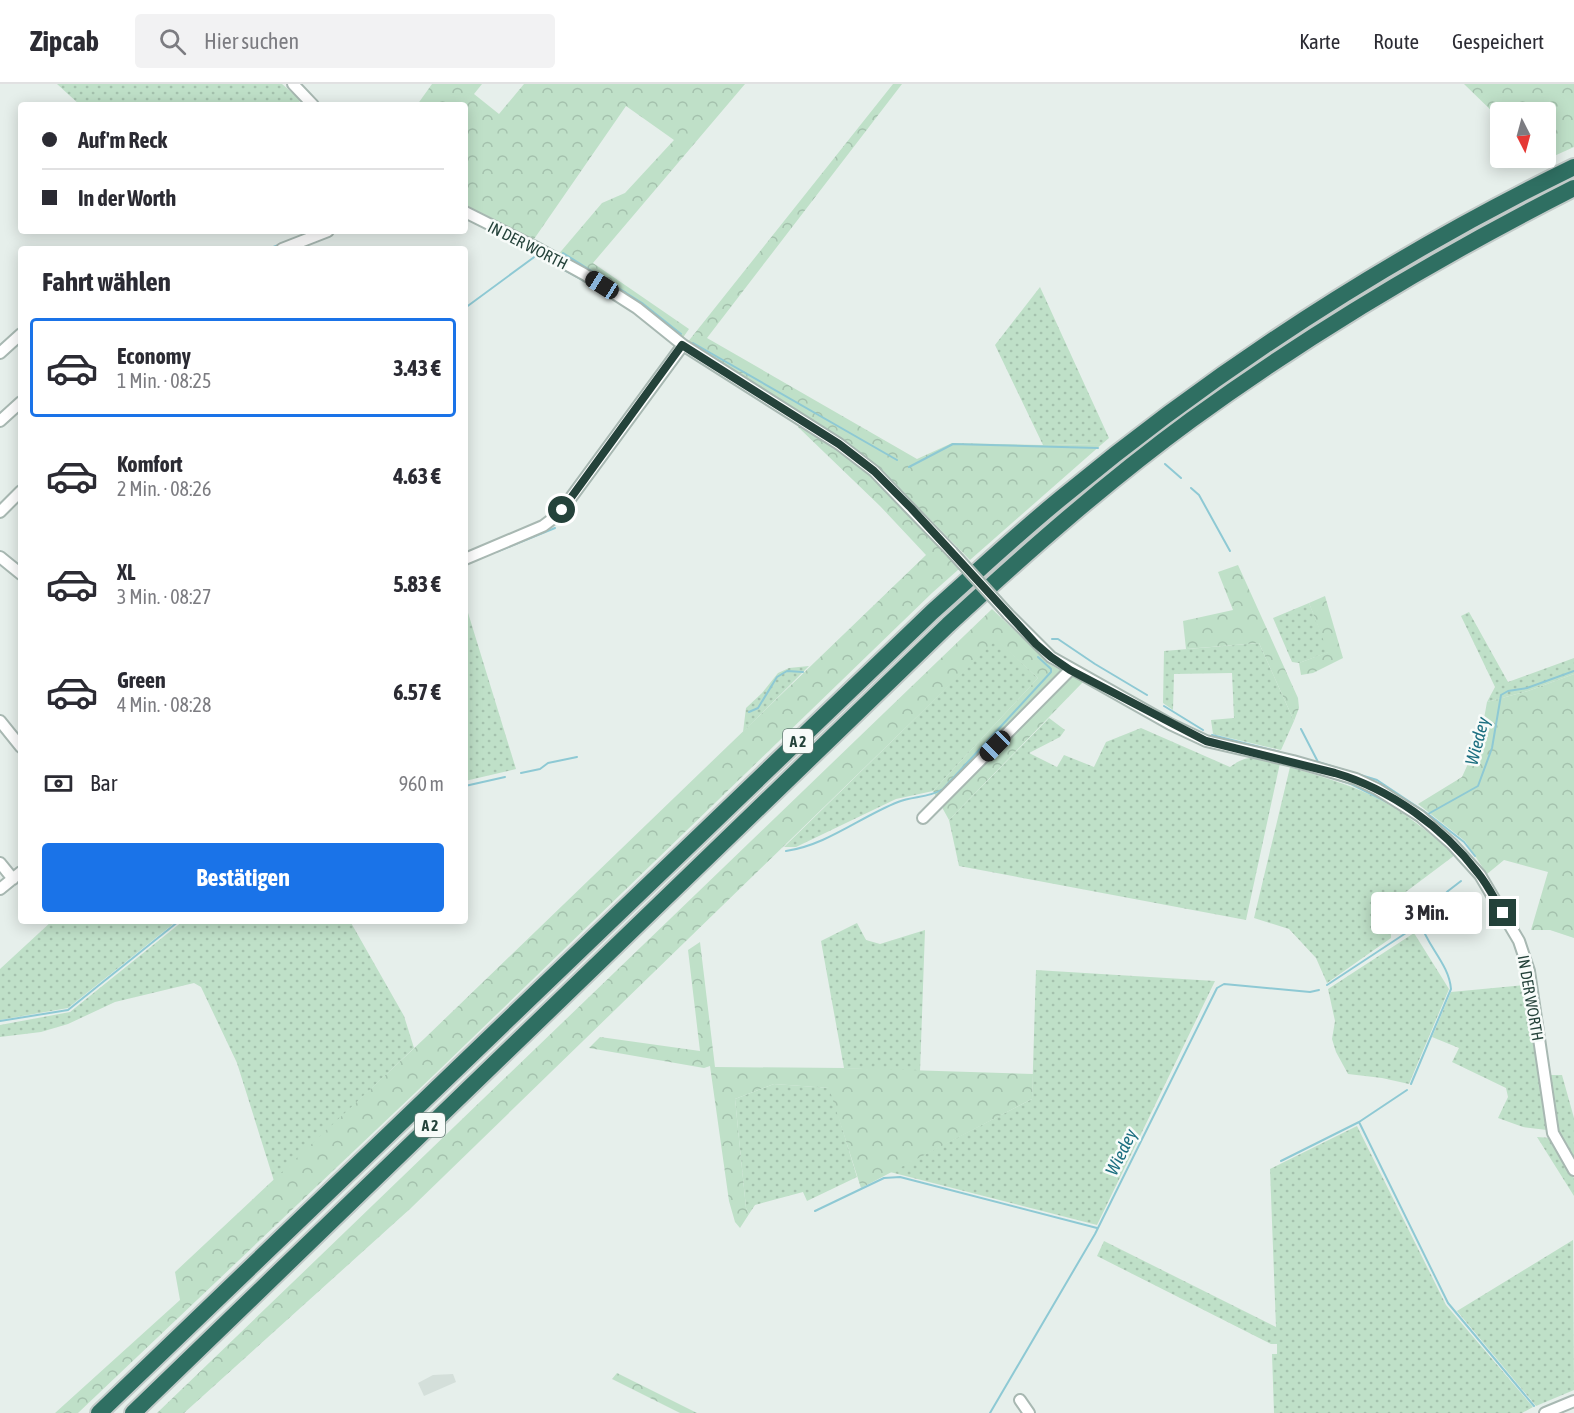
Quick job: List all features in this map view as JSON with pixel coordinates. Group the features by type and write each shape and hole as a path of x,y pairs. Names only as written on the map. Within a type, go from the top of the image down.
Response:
{"highway":[{"name":"A 2","path":"99,1413 932,612 1064,495 1178,406 1280,335 1423,247 1574,167"},
{"name":"A 2","path":"133,1413 948,625 1077,510 1190,421 1292,350 1388,289 1475,239 1574,188"}],"street":[{"path":"293,84 310,102"},
{"name":"IN DER WORTH","path":"468,214 584,274 637,308 682,345 839,444 874,471 1036,644 1070,670 1206,741 1293,761 1356,779 1377,789 1420,816 1452,844 1480,875 1525,955 1553,1133 1574,1170"},
{"path":"290,246 320,234"},
{"path":"0,353 18,337"},
{"path":"468,558 543,526 559,514 682,345"},
{"path":"0,421 18,405"},
{"path":"0,512 18,494"},
{"path":"0,557 18,572"},
{"path":"923,818 1070,670"},
{"path":"0,721 18,743"},
{"path":"0,863 17,876 0,890"},
{"path":"1020,1400 1029,1413"},
{"path":"1545,1413 1574,1401"}],"shaded area":[{"path":"453,1374 456,1382 424,1396 418,1383 433,1375"}],"green space":[{"path":"57,84 282,84 301,100 299,102 77,102"},
{"path":"432,84 482,84 474,94 499,114 524,84 745,84 593,263 689,329 682,339 557,256 602,203 625,193 674,140 626,106 532,242 468,210 468,102 419,102"},
{"path":"893,84 902,84 707,338 917,459 952,443 1102,444 970,560 878,466 841,440 687,343"},
{"path":"1464,84 1574,84 1574,147 1556,155 1556,102 1490,102 1490,109"},
{"path":"1040,287 1109,438 1102,444 1043,445 995,345"},
{"path":"800,423 871,473 959,569 435,1074 78,1413 55,1413 180,1300 175,1272 425,1038 926,555 880,506 798,427"},
{"path":"1238,565 1298,698 1299,708 1294,721 1259,643 1186,649 1183,621 1233,610 1218,572"},
{"path":"1325,596 1343,658 1313,673 1301,675 1299,663 1328,652 1309,603"},
{"path":"1309,603 1329,652 1299,663 1292,662 1273,618"},
{"path":"992,609 1051,665 1083,682 949,820 933,791 1038,678 996,640 411,1208 184,1413 157,1413"},
{"path":"1469,612 1508,682 1574,658 1574,674 1528,691 1487,702 1495,687 1461,616"},
{"path":"468,613 516,769 468,780"},
{"path":"996,639 1038,678 933,791 896,799 796,847 784,847"},
{"path":"1259,643 1294,721 1281,750 1213,734 1211,720 1234,718 1232,673 1174,674 1173,710 1163,703 1164,651"},
{"path":"809,666 743,732 746,708 778,673 789,668"},
{"path":"1574,674 1574,938 1550,930 1531,930 1548,872 1504,860 1487,874 1465,841 1418,804 1462,777 1481,735 1487,702 1528,691"},
{"path":"1049,718 1065,730 1060,737 1029,753 1057,767 1064,755 1094,767 1106,742 1141,728 1230,767 1249,758 1280,763 1246,920 959,866 949,820"},
{"path":"1290,767 1353,787 1373,796 1416,822 1455,855 1391,903 1391,938 1327,983 1316,958 1289,929 1254,918"},
{"path":"857,923 866,940 880,944 925,930 920,1072 844,1068 821,941"},
{"path":"49,924 173,924 68,1008 0,1020 0,969"},
{"path":"179,924 352,924 404,1016 414,1048 274,1181 237,1063 201,987 194,983 115,1002 68,1024 41,1032 0,1037 0,1025 70,1012"},
{"path":"1414,933 1449,989 1409,1084 1348,1074 1332,1039 1335,1021 1328,989"},
{"path":"700,942 715,1067 844,1068 1033,1074 1032,1099 861,1188 829,1088 774,1084 735,1099 746,1208 749,1214 740,1228 735,1222 729,1201 710,1066 704,1068 589,1048 600,1037 700,1051 688,950"},
{"path":"1036,970 1215,981 1097,1225 890,1172 1032,1099"},
{"path":"1525,985 1547,1130 1523,1127 1498,1118 1508,1097 1506,1088 1452,1062 1459,1048 1432,1037 1451,992"},
{"path":"1549,1075 1562,1075 1574,1118 1574,1164 1557,1132"},
{"path":"774,1084 830,1088 857,1177 807,1201 803,1192 755,1205 749,1214 746,1208 735,1099"},
{"path":"1357,1126 1446,1305 1533,1407 1522,1413 1274,1413 1272,1354 1277,1354 1277,1344 1271,1344 1097,1256 1104,1241 1276,1327 1270,1169"},
{"path":"1537,1137 1551,1138 1574,1178 1574,1196"},
{"path":"1573,1240 1574,1390 1536,1406 1457,1311"},
{"path":"617,1373 697,1413 680,1413 612,1379"}],"waterway":[{"path":"276,246 281,244"},
{"path":"563,253 642,303 681,334"},
{"path":"468,306 537,255 602,291"},
{"path":"693,343 897,460"},
{"path":"909,467 953,444 1098,448"},
{"path":"1165,464 1181,478"},
{"path":"1191,488 1199,495 1230,551"},
{"path":"496,552 555,528"},
{"path":"1052,639 1058,639 1147,695"},
{"path":"786,851 829,837 898,802 943,789 1051,672 1051,669 1038,657"},
{"path":"749,712 758,708 777,677 787,671 803,672"},
{"name":"Wiedey","path":"1428,814 1478,786 1492,748 1501,695 1574,671"},
{"path":"1164,706 1203,730"},
{"path":"1301,729 1318,762 1377,780 1428,814 1464,842 1475,856"},
{"path":"1212,735 1280,752"},
{"path":"521,773 540,769 548,763 577,757"},
{"path":"1324,775 1351,784 1393,805"},
{"path":"468,785 505,777"},
{"path":"1406,813 1423,825"},
{"name":"Wiedey","path":"1327,985 1409,931 1448,891 1461,881"},
{"path":"1411,1084 1451,989 1446,971 1420,922"},
{"path":"0,1021 68,1010 175,924"},
{"name":"Wiedey","path":"990,1413 1095,1234 1217,988 1224,984 1310,992 1319,990"},
{"path":"1407,1090 1359,1122 1448,1303 1534,1406"},
{"path":"1281,1161 1359,1122"},
{"path":"815,1211 884,1178 900,1177 1097,1228"}],"route":[{"path":"562,510 682,345 839,444 874,471 1036,644 1051,657 1070,670 1206,741 1293,761 1356,779 1377,789 1420,816 1452,844 1480,875 1503,913"}]}
